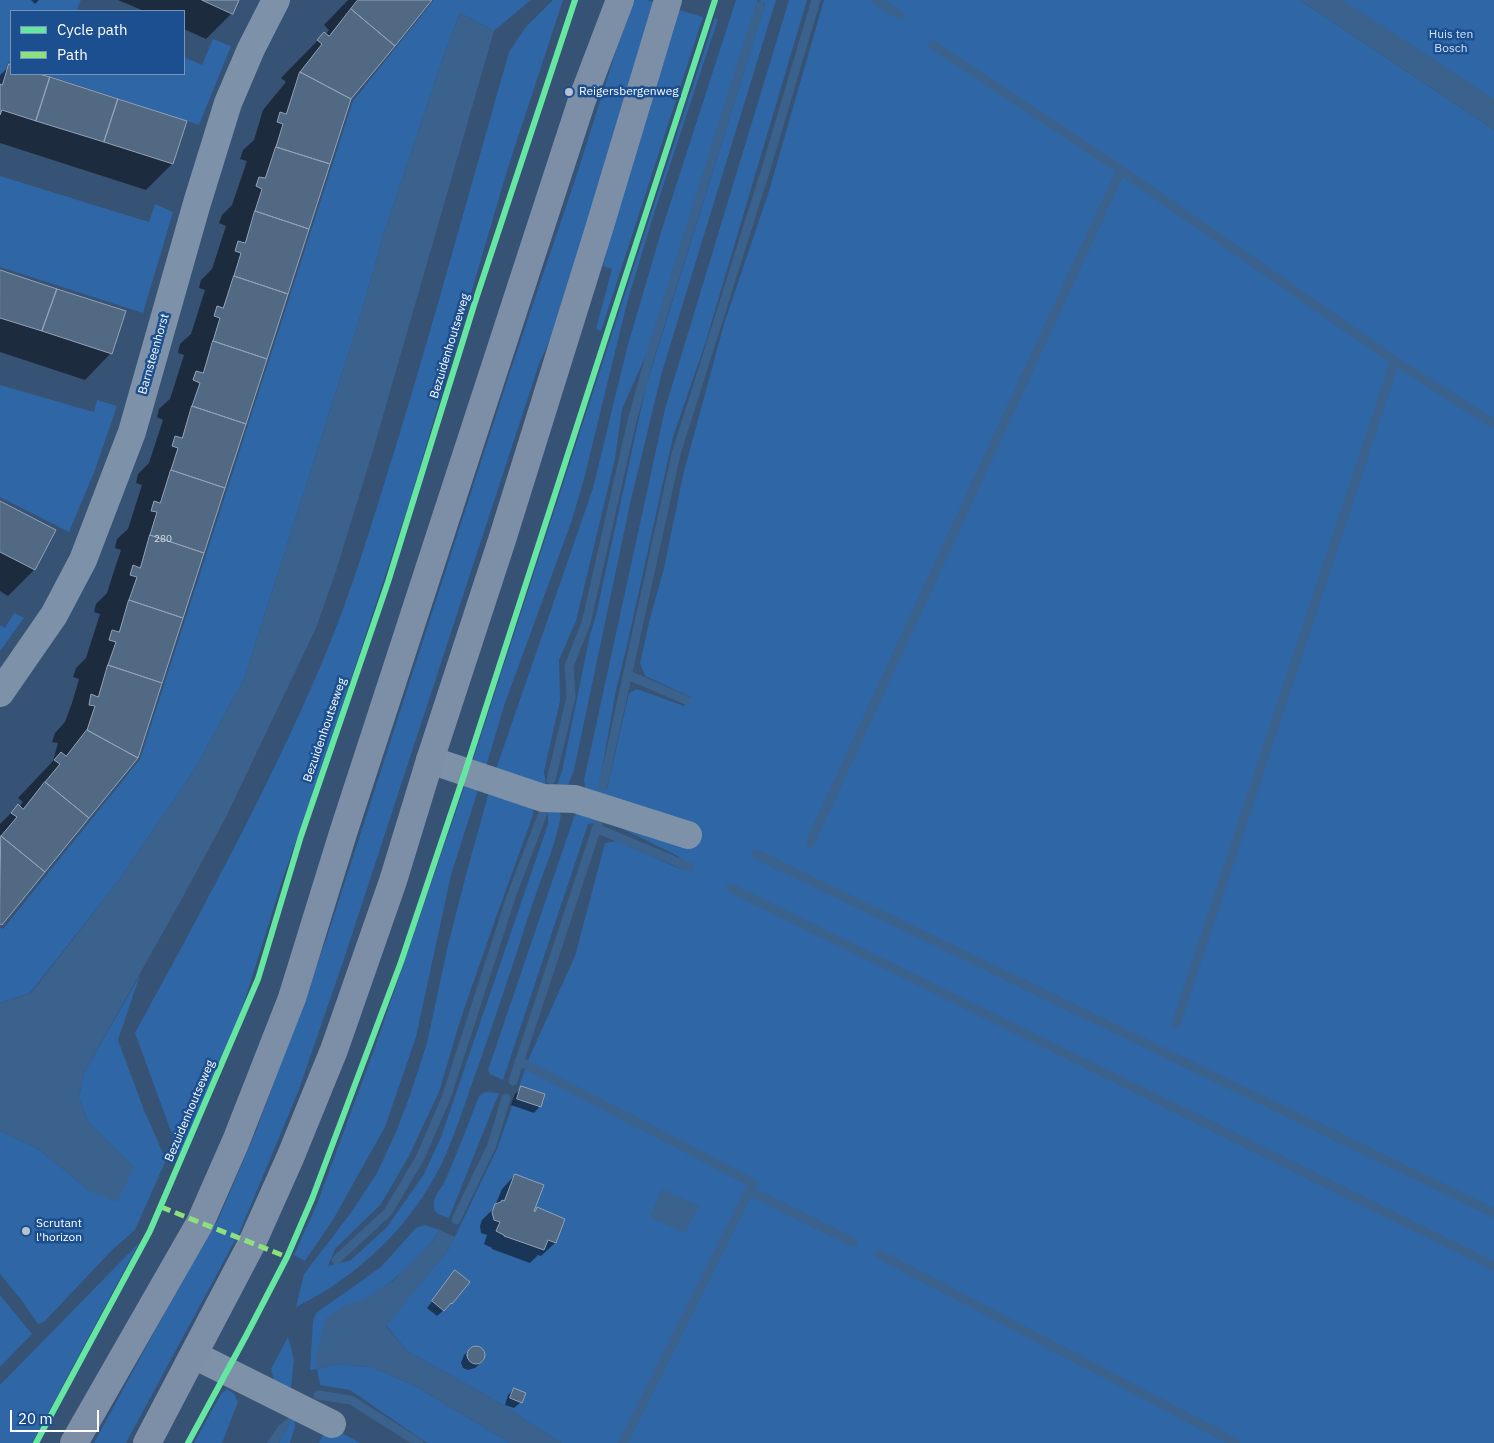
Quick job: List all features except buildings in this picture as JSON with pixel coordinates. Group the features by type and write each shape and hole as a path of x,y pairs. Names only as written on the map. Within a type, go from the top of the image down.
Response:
{"main road":[{"path":"74,1443 200,1223 236,1141 292,998 350,811 582,100 620,0"},
{"path":"146,1443 252,1243 290,1158 334,1050 393,881 430,760 502,540 600,229 668,0"}],"street":[{"name":"Barnsteenhorst","path":"0,693 54,615 83,560 132,432 197,203 228,103 251,49 276,0"},
{"path":"430,760 543,798 575,799 688,835"},
{"path":"194,1355 332,1424"}],"green space":[{"path":"0,0 81,0 77,9 79,10 10,10 10,63 8,62 0,82"},
{"path":"434,0 531,0 494,31 460,13 448,43 384,233 361,314 244,679 193,772 116,884 30,993 0,1003 0,927 3,929 140,759 353,101"},
{"path":"553,0 563,0 507,171 411,497 324,761 281,884 243,1006 218,1071 180,1156 135,1033 209,897 256,805 332,639 361,558 395,449 509,52 525,28"},
{"path":"632,0 647,0 657,3 582,266 539,364 343,962 298,1092 240,1231 126,1443 94,1443 171,1301 218,1220 256,1131 327,937 511,369 576,177"},
{"path":"736,0 758,0 776,0 662,372 630,504 574,770 567,788 562,792 494,775 593,488 627,348 661,232","holes":["758,0 765,4 646,386 590,635 562,771 557,785 546,784 544,772 560,701 559,660 576,621 615,459 622,409 647,353"]},
{"path":"789,0 807,0 705,344 673,437 616,690 599,786 607,789 629,693 637,689 684,706 691,697 645,676 640,663 664,568 683,475 724,324 769,191 824,0 1300,0 1494,130 1494,1443 561,1443 493,1399 407,1351 386,1325 449,1249 497,1149 529,1058 575,956 605,843 617,841 676,867 691,871 693,868 676,855 609,822 588,824 503,1080 490,1074 488,1070 574,817 581,809 584,800 584,780 665,409","holes":["521,1086 545,1094 541,1107 517,1099","515,1174 543,1185 534,1211 537,1208 565,1219 556,1243 548,1240 544,1250 504,1236 496,1231 500,1222 496,1205 502,1200 504,1201","455,1270 470,1282 444,1311 432,1301","476,1345 482,1348 485,1356 483,1362 474,1365 469,1361 467,1356 470,1348"]},
{"name":"Huis ten Bosch","path":"1309,0 1494,0 1494,120"},
{"path":"672,8 703,17 601,331 596,329 612,269 603,266 639,124"},
{"path":"715,18 718,19 651,223 627,303 584,479 572,520 505,703 485,770 471,766"},
{"path":"213,39 231,46 199,125 47,75 185,75 185,57 202,65"},
{"path":"0,176 149,222 155,204 173,212 143,313 0,267"},
{"path":"0,385 94,412 97,400 117,406 95,470 69,532 0,497"},
{"path":"14,613 24,618 0,651 0,625 5,628"},
{"path":"467,779 480,784 451,875 416,1037 385,1127 334,1218 305,1261 294,1255 317,1204 375,1047"},
{"path":"490,788 556,808 561,815 554,844 491,1031 451,1142 430,1186 399,1228 362,1265 319,1295 296,1307 304,1274 350,1214 377,1173 396,1132 427,1043 448,945","holes":["534,805 544,807 548,814 548,824 441,1137 424,1174 387,1227 351,1260 328,1266 335,1249 381,1204 409,1156 439,1092 461,1018 533,815"]},
{"path":"140,975 118,1040 144,1110 166,1160 135,1230 112,1250 45,1321 38,1324 0,1274 0,1131 37,1148 90,1191 134,1167 88,1122 79,1097 84,1073"},
{"path":"485,1092 499,1093 449,1218 436,1212 434,1200 449,1172 479,1096"},
{"path":"425,1225 440,1230 416,1259 385,1287 364,1300 345,1305 317,1369 310,1370 313,1321 316,1313 381,1267 416,1228"},
{"path":"139,1243 32,1443 0,1443 0,1385"},
{"path":"0,1295 32,1334 0,1367"},
{"path":"288,1337 294,1359 291,1388 274,1380 271,1369"},
{"path":"338,1364 372,1367 415,1386 510,1443 427,1443 350,1390 320,1385 317,1369"},
{"path":"227,1389 234,1394 238,1402 222,1443 194,1443 221,1394"},
{"path":"294,1414 295,1427 290,1443 279,1443"},
{"path":"328,1425 360,1443 319,1443"}],"shaded area":[{"path":"1300,0 1343,0 1494,99 1494,130"},
{"path":"460,13 494,31 372,454 336,571 316,628 226,817 84,1073 79,1097 88,1122 134,1167 117,1202 90,1191 37,1148 0,1131 0,1003 31,993 116,884 193,772 244,679 361,314 384,233 448,43"},
{"path":"662,1189 699,1206 685,1233 650,1217"},
{"path":"440,1230 455,1237 449,1249 386,1326 407,1351 493,1399 561,1443 510,1443 415,1386 372,1367 338,1364 317,1369 315,1360 326,1318 345,1305 363,1300 394,1280 432,1242"},
{"path":"294,1414 279,1443 267,1443 278,1426"}],"waterway":[{"path":"603,786 676,454 766,169 816,0"},
{"path":"876,0 899,15"},
{"path":"551,780 571,697 569,666 586,623 632,421 648,363 760,6"},
{"path":"933,45 1121,170 1395,361 1494,424"},
{"path":"810,843 1121,170"},
{"path":"1176,1024 1395,361"},
{"path":"628,675 686,700"},
{"path":"336,1260 388,1212 420,1158 446,1098 511,897 544,810"},
{"path":"513,1081 598,824"},
{"path":"596,828 689,867"},
{"path":"756,854 1494,1213"},
{"path":"731,888 1494,1266"},
{"path":"519,1061 753,1183 623,1443"},
{"path":"456,1220 492,1145 506,1098"},
{"path":"750,1191 853,1242"},
{"path":"879,1254 1236,1443"},
{"path":"318,1395 351,1400 419,1443"}],"marked path":[{"path":"161,1207 287,1257"}],"cycle path":[{"name":"Bezuidenhoutseweg","path":"36,1443 150,1231 258,979 301,836 388,582 475,302 575,0"},
{"path":"188,1443 287,1257 312,1199 401,962 465,772 715,0"}],"place":[{"name":"Reigersbergenweg","path":"569,92"},
{"name":"Scrutant l'horizon","path":"26,1231"}]}
